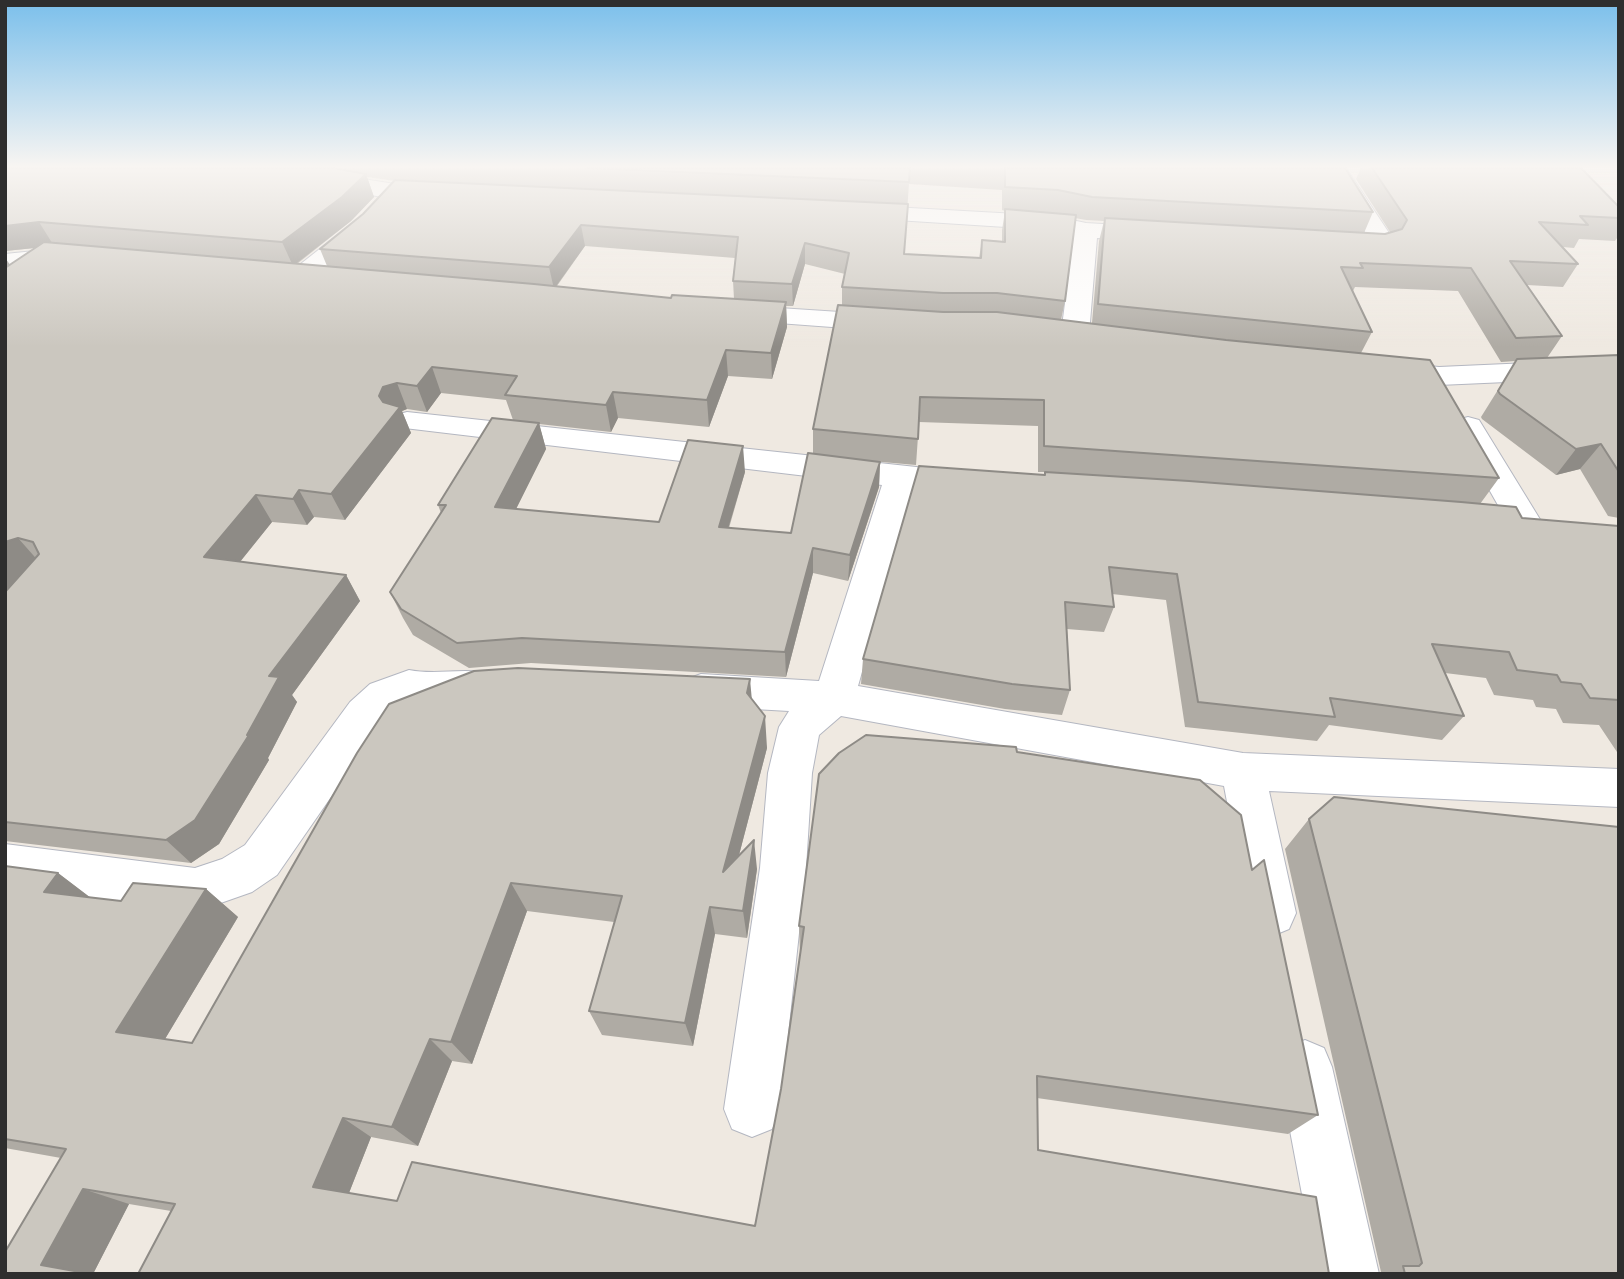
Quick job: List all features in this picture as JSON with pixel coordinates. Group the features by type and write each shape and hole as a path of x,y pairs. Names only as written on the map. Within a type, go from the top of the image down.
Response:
{"street":[{"path":"298,279 361,228"},
{"path":"1075,228 1168,235"},
{"path":"1319,243 1374,247 1382,244 1372,228"},
{"path":"1048,331 1088,336 1086,230"},
{"path":"10,273 54,256 94,260"},
{"path":"270,277 339,282"},
{"path":"709,312 916,325"},
{"path":"1356,368 1439,376 1619,369"},
{"path":"1439,376 1537,523 1483,518"},
{"path":"407,421 901,477 995,483"},
{"path":"751,1109 783,868 790,773 800,727 834,698 901,477"},
{"path":"5,864 195,890 235,877 261,860 365,713 384,695 409,687 428,690 519,683"},
{"path":"660,689 834,698 1243,771 1619,788"},
{"path":"1243,771 1283,961"},
{"path":"1294,1016 1348,1274"}],"building":[{"path":"108,228 301,228 282,242"},
{"path":"346,228 579,228 549,267 320,249"},
{"path":"616,228 906,228 904,254 981,258 982,240 1005,242 1005,228 1074,228 1065,301 997,293 842,287 849,253 805,243 792,284 733,281 738,237"},
{"path":"1104,228 1275,228 1385,234 1402,229 1544,228 1578,264 1510,261 1562,336 1516,338 1471,268 1360,263 1363,268 1341,267 1372,332 1098,304"},
{"path":"44,242 671,298 672,295 786,302 771,353 726,350 707,400 613,392 606,405 505,395 517,376 432,367 417,386 397,383 383,387 379,396 383,402 400,407 331,494 299,490 293,499 256,495 204,557 346,575 269,676 279,677 249,735 195,820 166,840 5,822 5,592 39,554 33,542 18,538 5,542 5,268"},
{"path":"838,305 943,312 997,312 1226,340 1430,360 1499,478 1044,446 1044,400 920,397 918,439 813,429"},
{"path":"1619,355 1619,472 1601,444 1576,449 1498,391 1517,359"},
{"path":"492,418 539,423 495,507 659,522 688,440 743,446 719,527 791,533 808,453 880,462 850,555 813,548 785,652 522,638 457,643 401,609 390,592 446,505 438,505"},
{"path":"919,466 1189,481 1461,502 1516,507 1522,518 1619,526 1619,700 1590,698 1581,684 1561,682 1557,675 1517,670 1509,652 1432,644 1464,716 1330,698 1335,717 1198,702 1177,574 1109,567 1114,607 1065,602 1070,690 1012,684 863,659"},
{"path":"518,668 750,679 747,693 765,716 723,872 754,840 743,911 710,907 685,1023 589,1011 622,896 511,883 451,1042 430,1039 392,1127 343,1118 313,1187 397,1201 412,1162 755,1226 781,1089 804,927 799,926 819,774 839,753 866,735 1016,747 1017,752 1200,780 1241,815 1252,870 1264,860 1318,1115 1037,1076 1038,1150 1316,1197 1329,1274 138,1274 175,1204 83,1189 41,1265 91,1274 5,1274 5,1252 66,1149 5,1139 5,866 58,873 44,892 121,901 133,883 206,889 116,1032 192,1043 357,753 389,704 474,671"},
{"path":"1334,797 1619,827 1619,1274 1405,1274 1403,1266 1419,1266 1422,1263 1309,819"}]}
